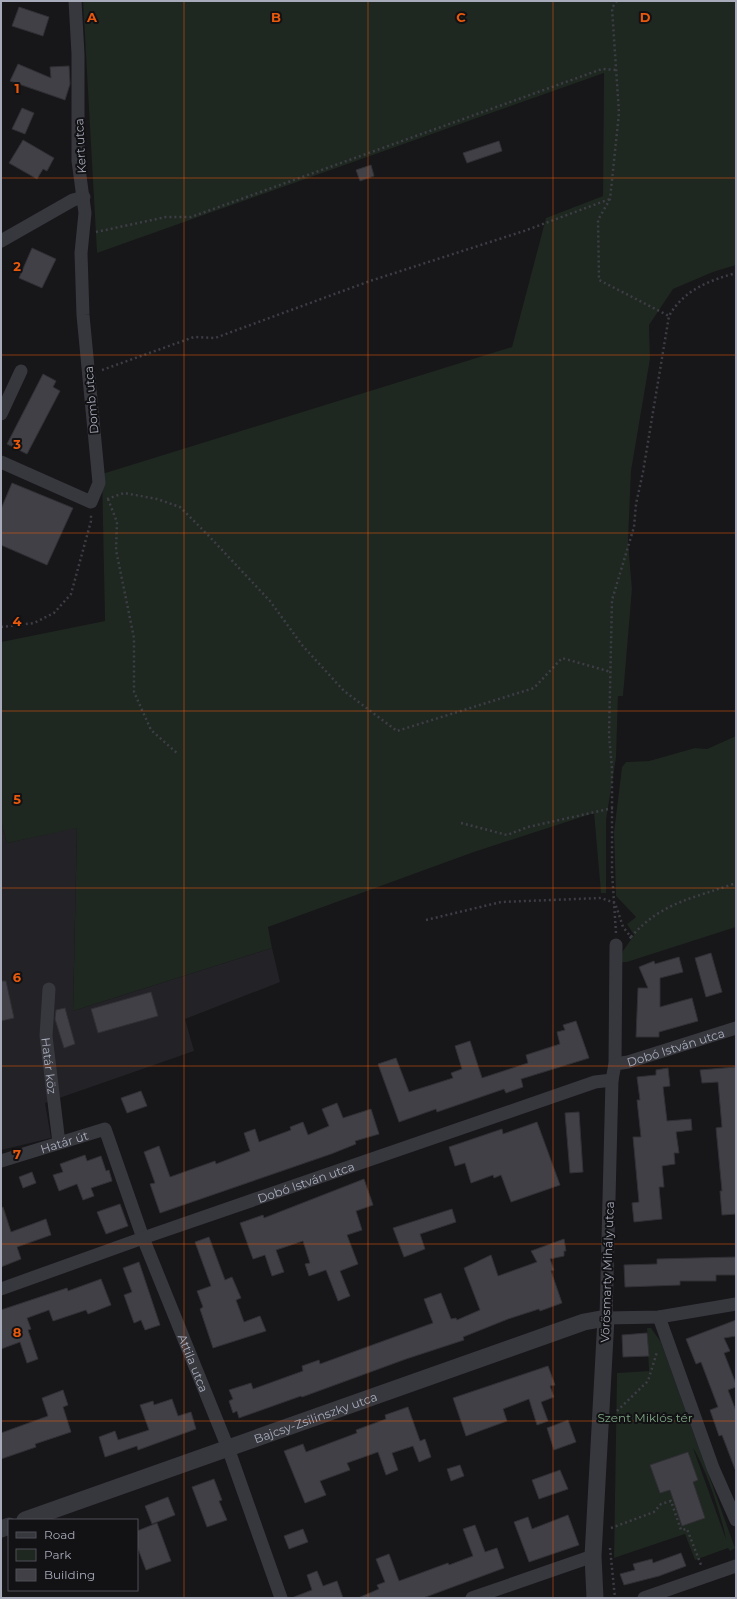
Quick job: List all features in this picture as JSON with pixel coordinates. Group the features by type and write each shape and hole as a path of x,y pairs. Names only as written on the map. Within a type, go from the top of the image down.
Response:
{"street":[{"name":"Kert utca","path":"75,1 78,54 78,161 84,197"},
{"name":"Domb utca","path":"84,197 84,235 81,254 83,315 99,483 91,502"},
{"path":"1,241 73,200 84,197"},
{"path":"1,414 21,371"},
{"path":"1,462 91,502"},
{"name":"Vörösmarty Mihály utca","path":"595,1598 593,1556 606,1318 612,1080 615,1064 616,950"},
{"name":"Határ köz","path":"49,989 46,1036 59,1143"},
{"name":"Dobó István utca","path":"615,1064 628,1062 736,1028"},
{"name":"Dobó István utca","path":"1,1289 143,1238 595,1082 612,1080"},
{"name":"Határ út","path":"1,1161 105,1129"},
{"name":"Attila utca","path":"105,1129 143,1238 228,1448 281,1598"},
{"path":"606,1318 659,1317 736,1304"},
{"path":"659,1317 713,1468 736,1520"},
{"name":"Bajcsy-Zsilinszky utca","path":"28,1519 584,1322 606,1318"},
{"path":"472,1598 593,1556"},
{"path":"644,1598 736,1566"}],"path":[{"path":"617,1 612,8 619,113 610,199 598,220 599,280 669,316"},
{"path":"84,235 166,217 191,217 602,69 616,70"},
{"path":"89,375 194,337 215,338 370,281 524,230 610,199"},
{"path":"616,950 615,903 612,872 613,808 609,735 612,600 634,527 636,504 643,472 669,316 674,307 690,292 705,283 736,273"},
{"path":"91,502 124,493 157,499 180,507 270,601 302,645 344,691 397,731 534,688 562,658 611,672"},
{"path":"108,498 117,522 116,550 134,638 134,692 151,730 178,754"},
{"path":"1,627 34,623 54,613 71,594 91,521"},
{"path":"461,823 507,835 528,827 613,808"},
{"path":"616,950 639,928 664,909 687,899 736,883"},
{"path":"426,920 501,902 601,898 615,903"},
{"path":"615,903 623,927 631,937"},
{"path":"614,1414 648,1381 657,1353 666,1335"},
{"path":"611,1528 654,1512 661,1504 671,1500 681,1530 687,1529 705,1577"}],"shaded area":[{"path":"1,821 7,843 77,827 73,1011 272,948 280,982 185,1019 194,1051 45,1103 51,1138 1,1150"}],"green space":[{"path":"83,1 736,1 736,265 713,272 673,289 649,325 650,359 631,471 628,542 632,589 623,696 618,696 616,758 606,820 606,893 601,893 594,813 474,852 268,927 272,948 73,1011 77,828 7,843 1,821 1,642 105,621 102,474 512,347 546,218 603,196 604,73 97,253"},
{"path":"736,736 736,927 627,962 618,962 623,951 634,935 627,924 636,917 616,896 614,832 622,767 626,762 649,761 695,748 707,749"},
{"name":"Szent Miklós tér","path":"647,1328 651,1328 661,1342 735,1548 730,1551 728,1548 695,1560 685,1534 614,1558 617,1373 649,1371","holes":["693,1448 698,1456 721,1518 726,1539"]}],"building":[{"path":"19,7 49,17 43,36 12,26"},
{"path":"18,64 51,78 50,67 69,66 70,84 65,100 10,81"},
{"path":"22,108 34,113 25,134 12,129"},
{"path":"23,140 54,158 47,171 43,169 37,179 9,163"},
{"path":"499,141 502,151 467,163 463,153"},
{"path":"371,165 374,176 360,181 356,170"},
{"path":"32,248 56,259 42,288 19,278"},
{"path":"43,374 56,381 53,387 60,391 27,454 7,444"},
{"path":"12,483 73,508 47,565 1,545 1,509"},
{"path":"711,953 722,992 706,997 695,958"},
{"path":"679,957 683,972 660,978 660,1007 692,998 698,1021 659,1032 659,1037 636,1037 638,988 648,988 639,967 654,961 655,964"},
{"path":"1,981 6,981 14,1018 1,1021"},
{"path":"151,992 158,1016 98,1033 91,1009"},
{"path":"65,1008 75,1044 64,1048 55,1019 56,1010"},
{"path":"576,1021 589,1058 521,1079 523,1087 506,1093 504,1089 437,1112 436,1109 399,1122 378,1064 396,1058 409,1092 453,1078 451,1073 462,1069 455,1046 470,1041 482,1078 528,1063 526,1055 560,1044 557,1032 565,1030 563,1025"},
{"path":"736,1067 736,1214 722,1215 720,1191 722,1191 716,1128 722,1127 718,1082 702,1083 700,1070"},
{"path":"668,1068 670,1086 663,1087 667,1121 691,1119 692,1130 676,1132 679,1153 674,1153 675,1164 662,1166 664,1187 659,1187 662,1219 634,1222 632,1203 639,1202 633,1137 641,1137 637,1100 640,1100 637,1077 656,1075 656,1070"},
{"path":"141,1091 147,1106 127,1113 121,1098"},
{"path":"337,1103 343,1118 371,1109 379,1134 355,1141 356,1144 331,1154 160,1213 150,1184 155,1183 144,1152 159,1146 170,1177 215,1161 216,1164 250,1151 244,1133 255,1129 259,1142 291,1130 290,1127 303,1122 308,1135 329,1126 322,1109"},
{"path":"579,1112 583,1172 570,1173 565,1113"},
{"path":"537,1122 560,1185 511,1202 501,1175 494,1178 493,1175 471,1183 465,1163 455,1166 449,1147 502,1129 503,1134"},
{"path":"85,1155 87,1161 101,1156 106,1171 109,1170 112,1181 91,1188 94,1196 83,1200 77,1184 59,1191 53,1175 63,1172 60,1164"},
{"path":"32,1172 36,1183 23,1188 19,1177"},
{"path":"364,1179 373,1205 356,1211 362,1230 347,1235 358,1264 340,1271 350,1296 338,1301 326,1270 309,1276 305,1264 310,1263 303,1241 276,1250 284,1272 272,1276 265,1255 253,1259 240,1223 263,1215 264,1218"},
{"path":"120,1204 128,1226 106,1234 97,1212"},
{"path":"3,1207 11,1232 46,1219 51,1235 17,1247 21,1259 1,1267 1,1208"},
{"path":"452,1209 456,1222 420,1234 425,1249 404,1257 393,1228"},
{"path":"209,1237 225,1280 232,1277 241,1298 236,1300 244,1322 260,1316 266,1331 213,1348 200,1309 203,1307 197,1291 211,1286 195,1242"},
{"path":"564,1239 566,1251 564,1251 564,1256 550,1259 554,1270 551,1271 562,1303 540,1311 539,1309 508,1319 463,1337 464,1340 406,1359 302,1397 301,1396 239,1418 237,1411 233,1413 229,1401 233,1399 229,1390 251,1383 253,1389 303,1371 302,1366 319,1360 320,1364 433,1323 424,1299 441,1293 451,1319 456,1318 457,1320 480,1310 464,1268 491,1255 498,1276 537,1262 531,1251"},
{"path":"736,1257 736,1275 716,1275 716,1281 680,1281 680,1285 625,1287 624,1265 657,1264 657,1259"},
{"path":"139,1262 160,1325 145,1330 141,1320 134,1323 124,1295 132,1292 123,1268"},
{"path":"101,1279 111,1305 88,1314 86,1310 53,1321 49,1310 27,1318 31,1329 28,1330 38,1359 27,1363 20,1342 1,1349 1,1310 67,1288 68,1291"},
{"path":"736,1320 736,1336 724,1338 730,1351 724,1353 736,1384 736,1387 728,1390 736,1411 735,1469 722,1435 719,1436 710,1410 718,1407 701,1362 696,1364 686,1339"},
{"path":"647,1333 649,1356 623,1357 622,1335"},
{"path":"548,1366 555,1385 550,1386 554,1397 541,1402 548,1421 537,1425 529,1399 503,1409 507,1421 466,1436 453,1398"},
{"path":"63,1390 68,1405 63,1407 71,1432 35,1444 36,1447 1,1459 1,1433 48,1416 42,1398"},
{"path":"172,1399 178,1416 191,1412 196,1429 138,1450 137,1446 105,1457 99,1437 115,1431 118,1440 149,1430 140,1405 153,1401 154,1405"},
{"path":"408,1407 420,1441 425,1439 431,1457 419,1462 413,1446 392,1453 398,1470 386,1475 378,1452 347,1463 350,1470 320,1481 326,1495 305,1503 284,1451 303,1444 306,1452 357,1433 356,1430 386,1419 385,1415"},
{"path":"568,1420 576,1442 554,1450 547,1428"},
{"path":"688,1452 698,1480 693,1482 705,1518 682,1526 670,1490 660,1493 650,1465"},
{"path":"460,1465 464,1476 451,1481 447,1469"},
{"path":"560,1470 568,1489 539,1499 532,1480"},
{"path":"214,1479 222,1500 219,1501 227,1520 207,1527 192,1487"},
{"path":"168,1497 175,1515 152,1524 145,1506"},
{"path":"568,1515 579,1545 529,1562 514,1522 528,1517 532,1529"},
{"path":"157,1523 171,1561 146,1570 138,1549 138,1531"},
{"path":"475,1525 485,1552 497,1548 504,1568 423,1598 358,1598 379,1589 377,1585 385,1582 376,1559 389,1554 399,1581 448,1563 449,1565 473,1556 463,1529"},
{"path":"303,1529 308,1542 289,1549 284,1536"},
{"path":"681,1553 686,1566 659,1576 624,1585 620,1574 635,1570 633,1564 652,1559 653,1563"},
{"path":"317,1571 323,1586 337,1581 343,1598 294,1598 312,1590 307,1575"}]}
